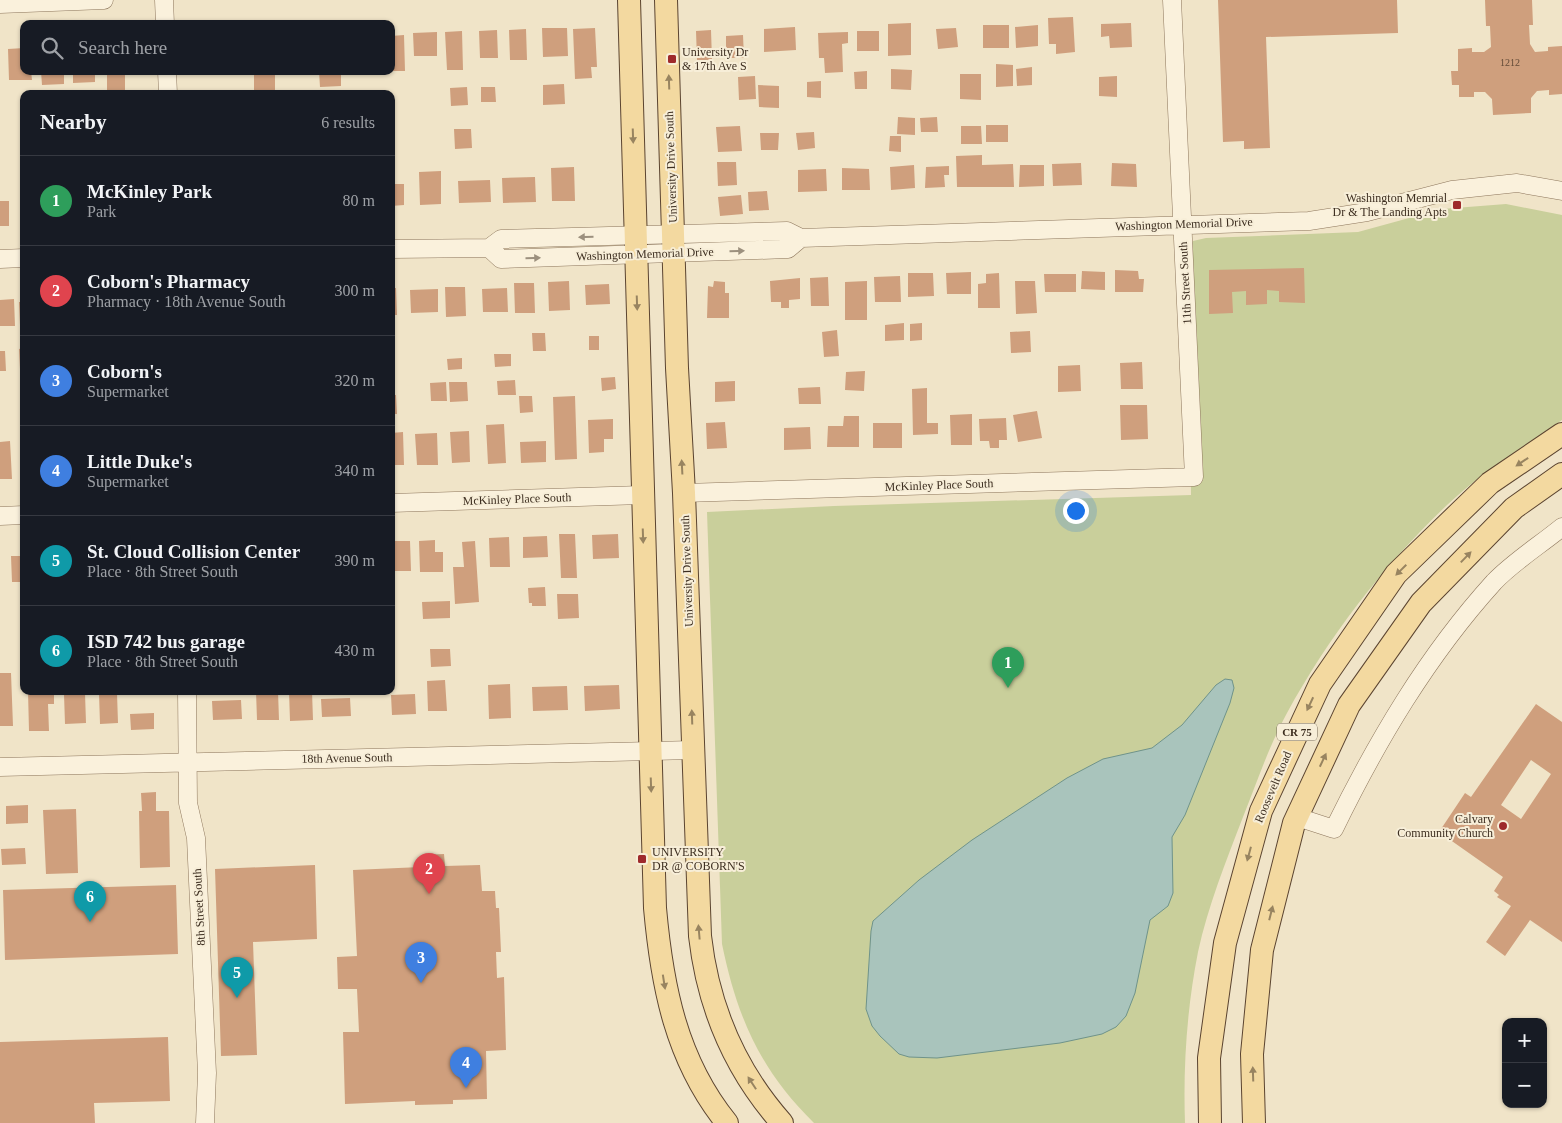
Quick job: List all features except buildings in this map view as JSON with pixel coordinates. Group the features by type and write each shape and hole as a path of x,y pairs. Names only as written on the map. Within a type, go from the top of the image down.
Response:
{"main road":[{"path":"629,0 655,908 665,989 679,1038 702,1083 727,1123"},
{"name":"University Drive South","path":"666,0 677,368 684,493 696,888 700,936 706,978 724,1032 733,1052 781,1123"},
{"name":"Roosevelt Road","path":"1210,1123 1209,1058 1225,943 1261,810 1320,684 1396,574 1490,483 1562,434"},
{"name":"CR 75","path":"1254,1123 1252,1054 1262,950 1297,817 1349,705 1421,603 1514,508 1562,474"},
{"path":"702,1083 711,1123"}],"street":[{"path":"0,4 104,0"},
{"path":"164,0 165,20"},
{"name":"11th Street South","path":"1172,0 1194,477"},
{"path":"167,75 168,90"},
{"name":"Washington Memorial Drive","path":"395,249 489,248 501,259 635,245 788,249 801,238 1309,221 1367,212 1452,190 1516,183 1562,191"},
{"path":"0,259 20,258"},
{"name":"McKinley Place South","path":"684,493 1194,477"},
{"name":"McKinley Place South","path":"395,503 642,495"},
{"path":"0,516 20,515"},
{"path":"1297,817 1334,829 1366,764 1422,673 1495,581 1562,527"},
{"name":"8th Street South","path":"188,695 188,803 196,838 207,1073 206,1123"},
{"name":"18th Avenue South","path":"0,767 693,750"}],"green space":[{"path":"1506,204 1562,215 1562,420 1503,460 1460,493 1401,552 1339,629 1303,684 1287,713 1269,751 1230,850 1202,935 1194,973 1185,1059 1185,1123 814,1123 779,1083 753,1041 735,995 722,944 707,512 834,506 1191,495 1189,249 1193,241 1206,238 1358,232 1442,209"}],"water":[{"path":"1225,679 1232,680 1234,688 1230,703 1185,815 1172,837 1173,893 1168,906 1150,920 1135,993 1126,1016 1116,1027 1102,1034 1060,1043 937,1058 909,1057 899,1054 872,1026 866,1009 873,921 919,880 972,840 1067,778 1103,759 1152,748 1182,725 1216,685"}],"place":[{"name":"University Dr & 17th Ave S","path":"672,59"},
{"name":"Washington Memrial Dr & The Landing Apts","path":"1457,205"},
{"name":"McKinley Park","path":"1008,688"},
{"name":"Calvary Community Church","path":"1503,826"},
{"name":"UNIVERSITY DR @ COBORN'S","path":"642,859"},
{"name":"Coborn's Pharmacy","path":"429,894"},
{"name":"ISD 742 bus garage","path":"90,922"},
{"name":"Coborn's","path":"421,983"},
{"name":"St. Cloud Collision Center","path":"237,998"},
{"name":"Little Duke's","path":"466,1088"}]}
